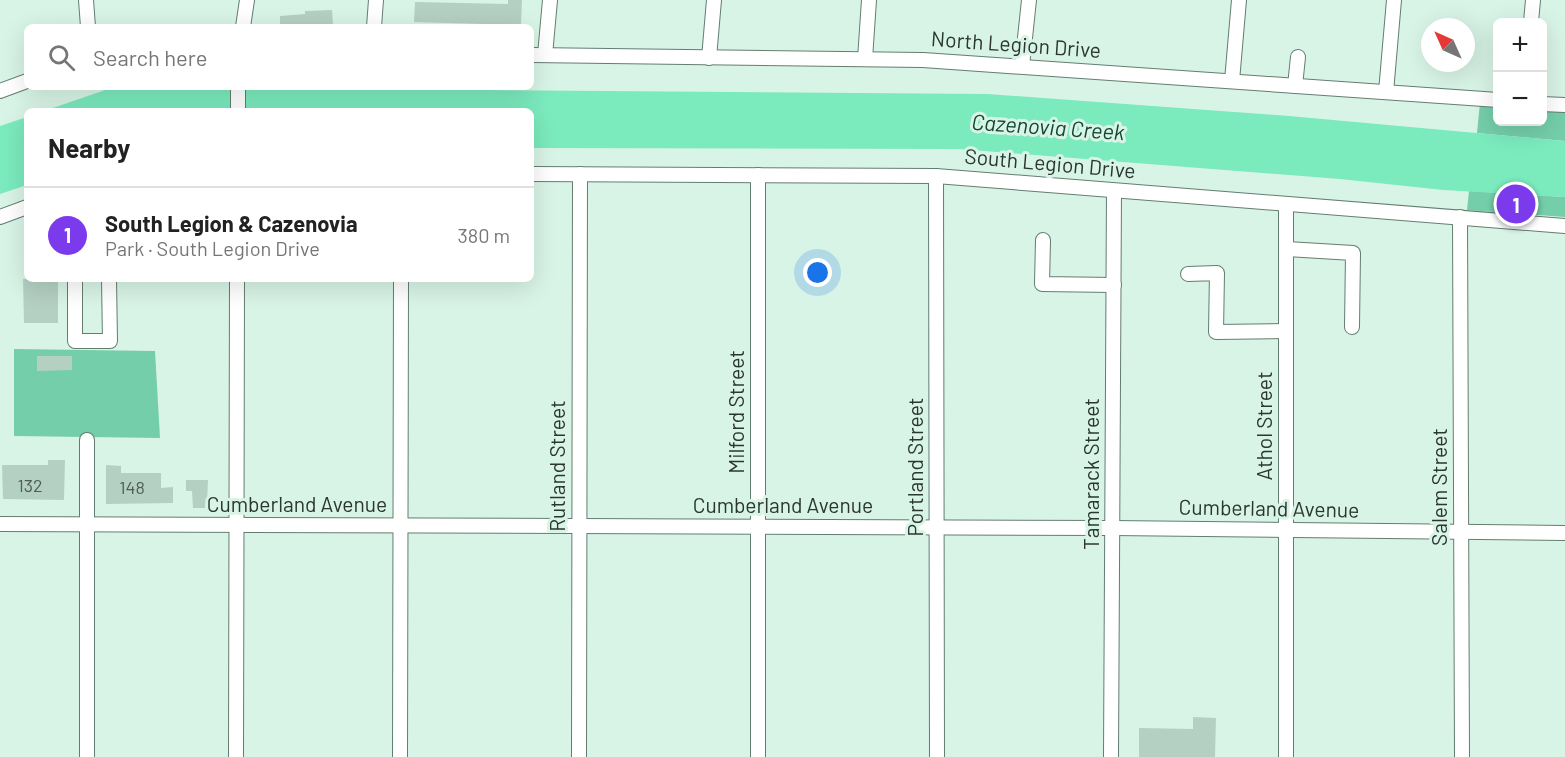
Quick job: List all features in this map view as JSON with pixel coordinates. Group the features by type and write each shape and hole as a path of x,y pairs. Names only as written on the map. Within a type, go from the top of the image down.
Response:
{"street":[{"path":"86,0 87,24"},
{"path":"243,24 247,0"},
{"path":"374,24 376,0"},
{"path":"545,55 550,0"},
{"path":"709,58 714,0"},
{"path":"865,59 869,0"},
{"path":"1022,66 1029,0"},
{"path":"1232,81 1239,0"},
{"path":"1386,92 1394,0"},
{"path":"1531,18 1533,0"},
{"name":"North Legion Drive","path":"534,55 923,60 1493,100"},
{"path":"1295,86 1298,57"},
{"path":"0,91 24,82"},
{"path":"238,90 238,108"},
{"path":"1547,104 1565,105"},
{"name":"South Legion Drive","path":"534,174 936,176 1565,226"},
{"name":"Rutland Street","path":"579,757 580,174"},
{"name":"Milford Street","path":"758,175 758,757"},
{"name":"Portland Street","path":"936,176 937,757"},
{"name":"Tamarack Street","path":"1111,757 1114,190"},
{"name":"Athol Street","path":"1286,204 1286,757"},
{"path":"0,217 24,208"},
{"name":"Salem Street","path":"1460,217 1461,757"},
{"path":"1043,240 1042,284 1114,285"},
{"path":"1287,249 1353,253 1352,327"},
{"path":"1188,274 1217,273 1216,332 1286,331"},
{"path":"75,282 75,341 110,340 109,282"},
{"path":"236,757 237,282"},
{"path":"400,757 401,282"},
{"path":"87,440 87,757"},
{"name":"Cumberland Avenue","path":"0,524 1113,528 1565,533"}],"shaded area":[{"path":"1480,103 1493,105 1493,126 1547,126 1547,110 1565,112 1565,141 1477,133"},
{"path":"1469,191 1565,197 1565,217 1467,210"},
{"path":"14,349 155,351 160,438 14,436"}],"water":[{"name":"Cazenovia Creek","path":"105,90 987,94 1289,116 1565,141 1565,197 1443,190 1340,179 959,149 534,148 534,108 53,108"},
{"path":"24,118 24,186 0,194 0,126"}],"building":[{"path":"508,0 522,0 521,24 414,22 415,2 508,4"},
{"path":"332,10 333,24 280,24 280,16 305,14 305,11"},
{"path":"23,279 24,282 58,282 58,323 24,323"},
{"path":"37,356 72,356 72,370 37,371"},
{"path":"48,460 65,460 64,500 3,499 2,465 48,465"},
{"path":"106,465 121,466 121,473 161,473 161,488 173,487 173,503 106,504"},
{"path":"186,480 208,480 205,508 193,508 192,491 186,491"},
{"path":"1193,717 1216,718 1215,757 1139,757 1139,728 1193,729"}],"place":[{"name":"South Legion & Cazenovia","path":"1516,204"}]}
